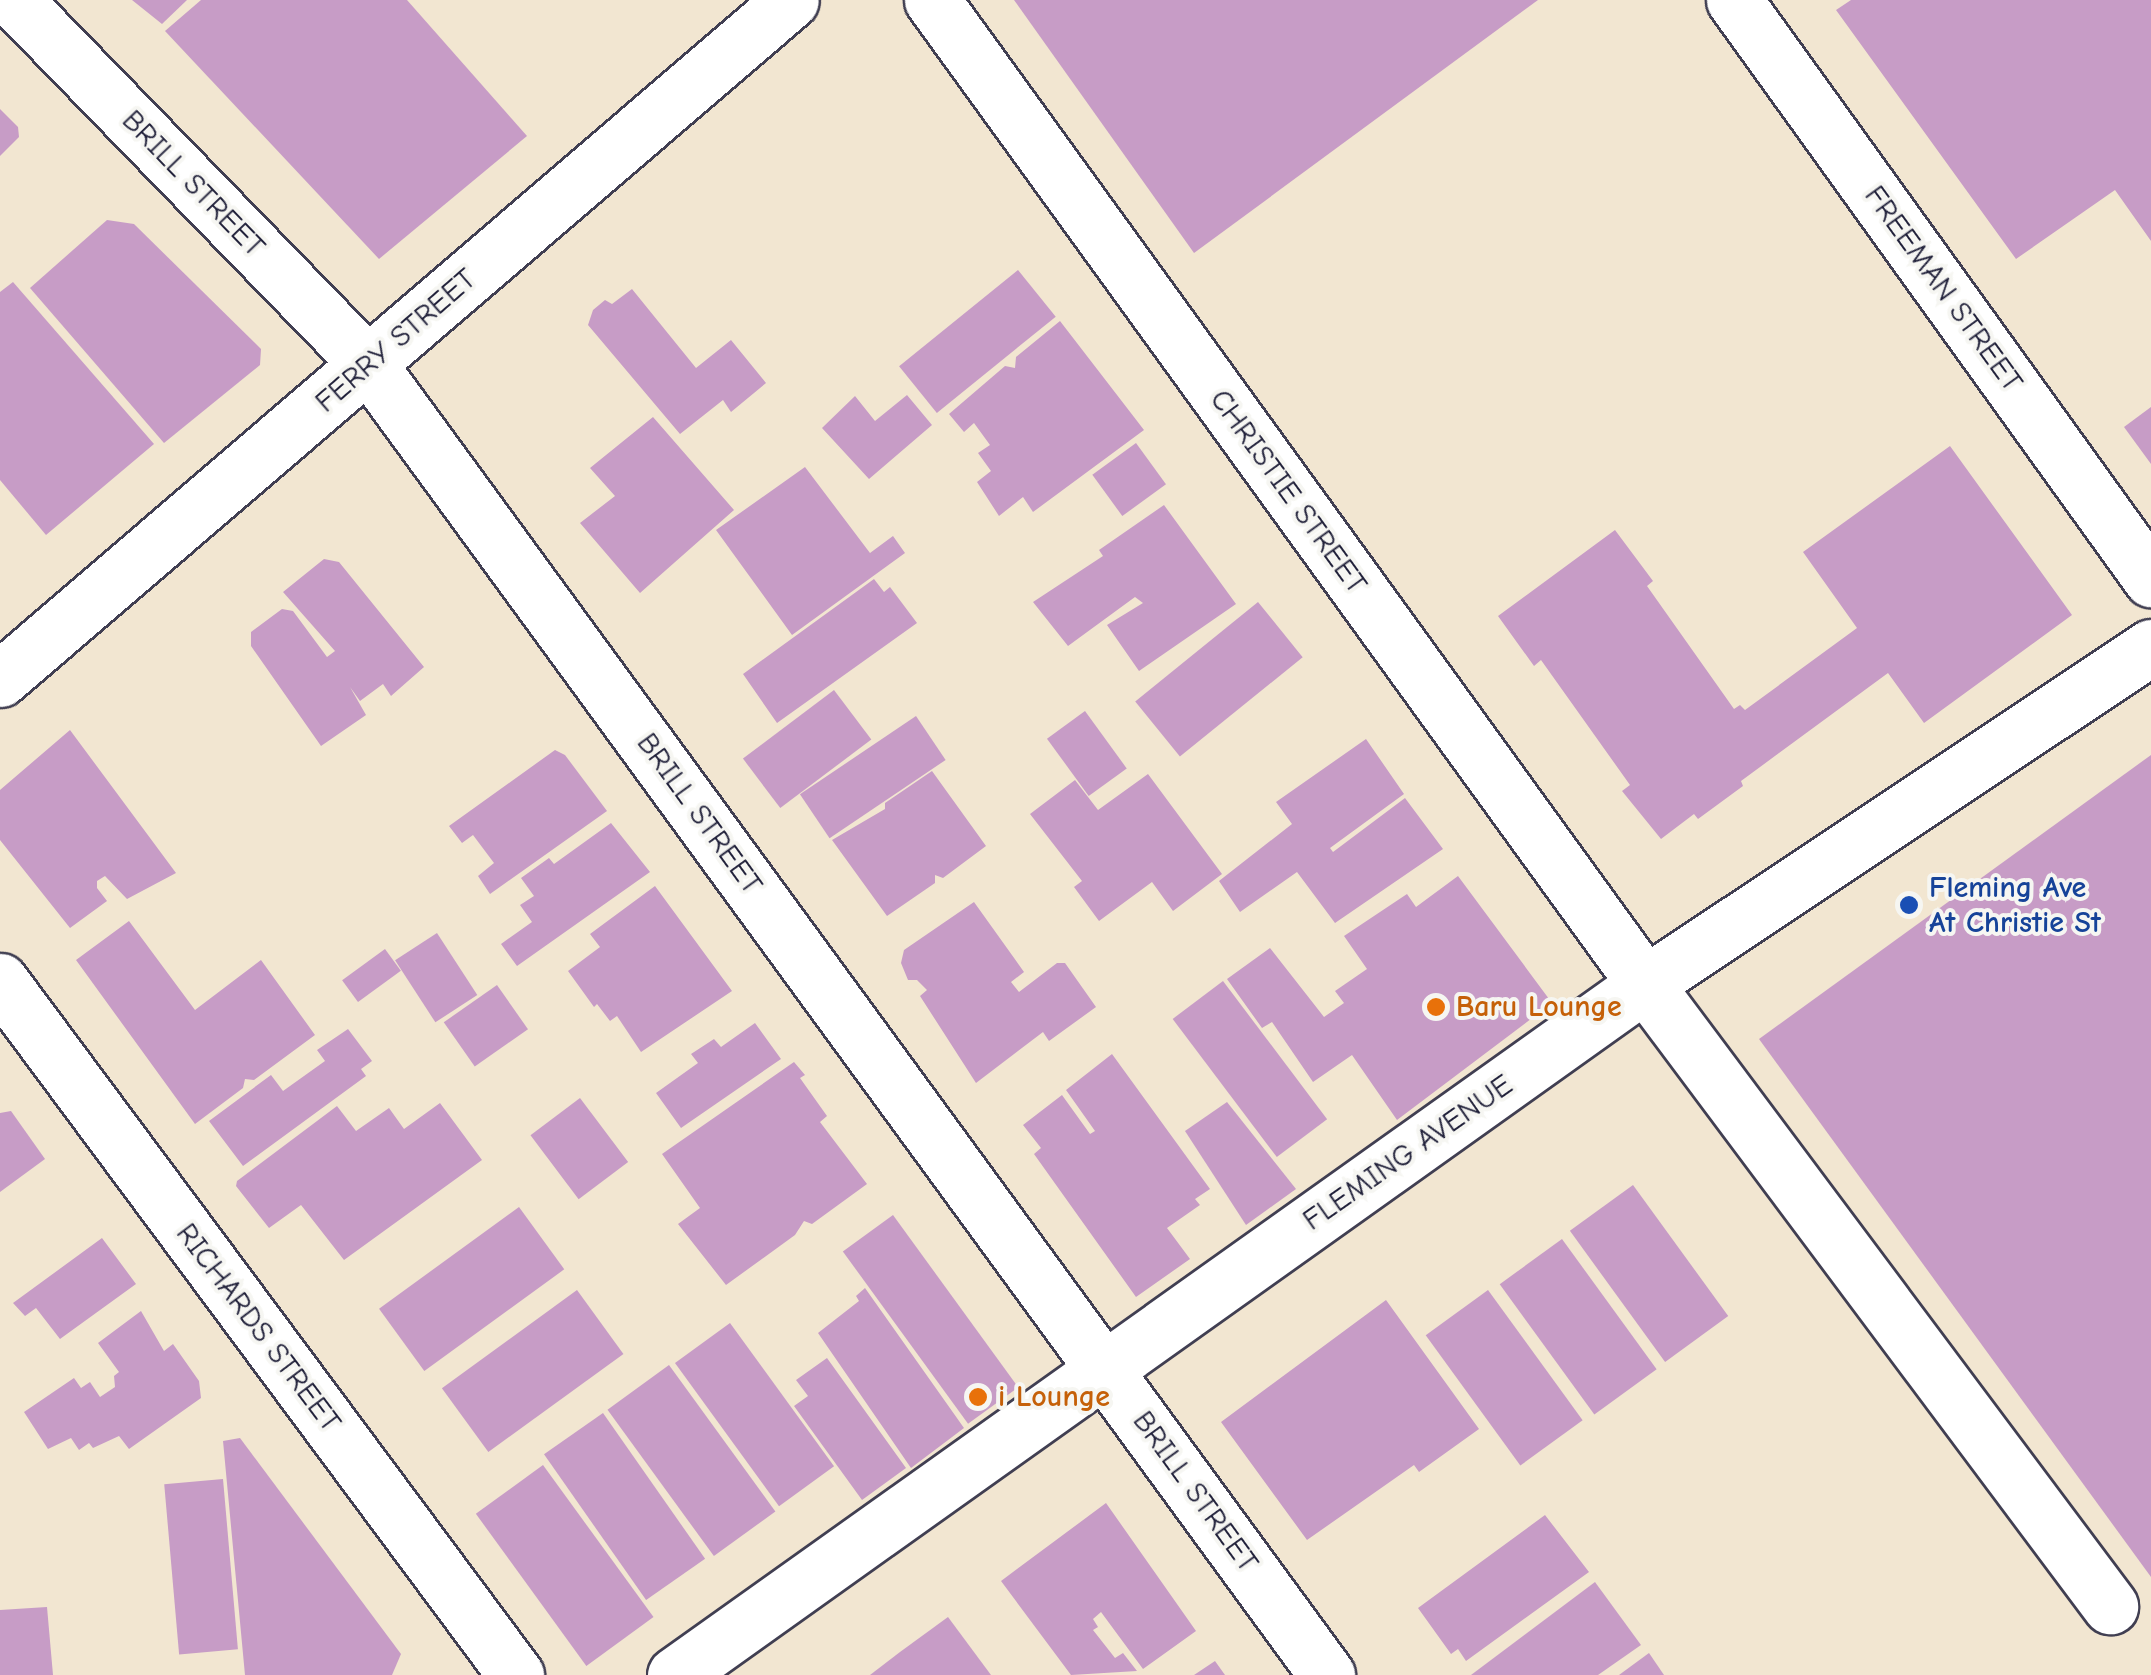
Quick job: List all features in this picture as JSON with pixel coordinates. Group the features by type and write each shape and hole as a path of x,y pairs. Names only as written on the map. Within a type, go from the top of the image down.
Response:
{"street":[{"name":"BRILL STREET","path":"14,0 369,365 1327,1675"},
{"name":"FERRY STREET","path":"0,679 790,0"},
{"name":"CHRISTIE STREET","path":"932,0 1644,984 2110,1606"},
{"name":"FREEMAN STREET","path":"1734,0 2151,579"},
{"name":"FLEMING AVENUE","path":"675,1675 1644,984 2151,647"},
{"name":"RICHARDS STREET","path":"0,981 516,1675"}],"building":[{"path":"132,0 187,0 162,24"},
{"path":"201,0 407,0 527,136 379,259 165,31"},
{"path":"1014,0 1538,0 1194,253"},
{"path":"1851,0 2151,0 2151,241 2115,190 2016,259 1836,10"},
{"path":"0,109 18,127 19,137 0,156"},
{"path":"107,220 134,224 261,349 260,365 164,443 30,288"},
{"path":"1018,270 1056,317 937,413 899,366"},
{"path":"13,282 154,444 46,535 0,480 0,292"},
{"path":"632,289 696,368 731,340 766,383 731,412 723,400 680,434 588,325 593,310 605,300 612,304"},
{"path":"1060,321 1144,430 1033,512 1023,497 999,516 977,482 991,471 978,453 990,445 974,423 964,432 949,414 1005,366 1015,368 1016,357"},
{"path":"907,395 932,425 869,479 822,428 855,396 875,421"},
{"path":"2151,407 2151,464 2124,427"},
{"path":"653,417 734,510 640,593 580,523 615,496 590,468"},
{"path":"1136,443 1166,484 1122,516 1092,475"},
{"path":"1950,446 2072,615 1924,723 1888,673 1741,781 1743,786 1698,819 1694,814 1661,839 1622,791 1630,785 1541,660 1534,666 1498,616 1615,530 1653,581 1647,586 1734,709 1740,705 1745,710 1857,628 1803,552"},
{"path":"805,467 870,553 893,536 905,553 792,635 716,530"},
{"path":"1164,505 1236,604 1139,671 1107,625 1143,603 1135,597 1068,646 1033,602 1103,556 1099,550"},
{"path":"324,559 339,562 424,667 391,696 383,684 360,701 350,687 366,715 321,746 251,646 251,632 282,609 293,611 327,657 335,651 283,592"},
{"path":"874,579 884,592 890,587 917,623 777,723 743,674"},
{"path":"1258,602 1303,657 1180,757 1135,701"},
{"path":"834,690 871,740 780,808 743,759"},
{"path":"1085,711 1127,768 1089,796 1047,739"},
{"path":"916,716 946,760 830,838 800,794"},
{"path":"70,730 176,873 127,899 105,876 97,881 97,888 107,901 70,928 0,840 0,790"},
{"path":"1366,739 1404,794 1330,848 1333,852 1405,798 1443,849 1335,923 1297,872 1240,912 1219,881 1292,824 1276,802"},
{"path":"555,750 565,755 607,811 490,894 478,876 494,863 473,835 462,843 449,826"},
{"path":"2151,755 2151,1577 1759,1039"},
{"path":"932,771 986,846 943,878 935,875 935,883 887,916 832,840 885,809 885,803"},
{"path":"1148,774 1222,874 1173,911 1152,882 1099,921 1074,887 1082,881 1030,814 1075,780 1098,810"},
{"path":"611,823 650,872 517,966 501,944 532,922 520,905 534,896 521,878 549,858 554,864"},
{"path":"1458,876 1552,1003 1397,1120 1352,1055 1313,1082 1272,1022 1262,1028 1227,979 1270,948 1324,1017 1344,1003 1335,991 1367,969 1344,936 1407,894 1416,907"},
{"path":"655,886 732,991 641,1052 617,1016 610,1021 597,1004 594,1007 568,971 600,947 590,934"},
{"path":"974,902 1024,972 1011,982 1019,992 1057,963 1065,963 1096,1007 1049,1041 1043,1032 976,1083 920,996 927,990 917,980 908,980 901,963 904,950"},
{"path":"129,921 195,1010 261,960 315,1035 254,1080 245,1079 243,1088 195,1124 76,960"},
{"path":"437,933 477,995 435,1022 395,960"},
{"path":"385,949 401,971 358,1002 342,980"},
{"path":"1223,981 1327,1119 1277,1157 1173,1019"},
{"path":"497,985 528,1029 475,1067 444,1022"},
{"path":"755,1023 781,1059 681,1128 656,1093 698,1063 691,1054 714,1039 721,1047"},
{"path":"348,1029 372,1061 361,1069 366,1076 243,1166 209,1121 271,1075 283,1091 325,1061 317,1050"},
{"path":"1112,1054 1210,1189 1195,1199 1200,1205 1167,1228 1190,1259 1136,1297 1034,1154 1041,1148 1023,1125 1062,1095 1090,1134 1095,1131 1066,1090"},
{"path":"794,1062 805,1075 800,1078 827,1116 820,1122 867,1184 812,1224 804,1221 795,1235 726,1285 678,1224 700,1208 662,1154"},
{"path":"580,1098 628,1162 579,1199 530,1135"},
{"path":"1227,1102 1296,1189 1246,1225 1185,1131"},
{"path":"440,1103 482,1160 344,1260 301,1205 269,1228 236,1186 237,1181 337,1106 356,1131 389,1108 404,1129"},
{"path":"11,1111 45,1159 0,1192 0,1113"},
{"path":"1633,1185 1728,1316 1665,1362 1570,1231"},
{"path":"519,1207 564,1269 424,1371 379,1309"},
{"path":"893,1215 1018,1387 968,1424 843,1251"},
{"path":"102,1238 136,1284 60,1339 36,1308 25,1316 13,1303"},
{"path":"1562,1239 1657,1369 1594,1415 1500,1284"},
{"path":"865,1288 964,1428 911,1468 818,1333 859,1301 856,1296"},
{"path":"577,1290 623,1354 488,1452 442,1388"},
{"path":"1488,1290 1583,1420 1520,1466 1426,1335"},
{"path":"1386,1300 1479,1429 1419,1472 1414,1465 1307,1540 1221,1422"},
{"path":"141,1311 164,1351 173,1344 199,1381 201,1398 129,1449 119,1436 93,1448 89,1443 79,1450 71,1438 48,1449 24,1412 74,1378 81,1388 90,1382 100,1397 115,1387 114,1376 119,1372 98,1343"},
{"path":"730,1323 834,1466 779,1506 675,1363"},
{"path":"827,1358 906,1468 862,1500 794,1406 808,1396 796,1380"},
{"path":"669,1365 775,1511 714,1556 608,1410"},
{"path":"603,1413 705,1559 646,1600 544,1454"},
{"path":"240,1438 401,1654 392,1675 245,1675 223,1441"},
{"path":"543,1465 654,1617 586,1666 476,1514"},
{"path":"223,1479 238,1649 179,1654 164,1484"},
{"path":"1106,1503 1196,1631 1143,1669 1101,1612 1093,1619 1098,1627 1093,1630 1115,1658 1123,1653 1137,1671 1071,1675 1001,1581"},
{"path":"1545,1515 1589,1572 1466,1661 1458,1649 1451,1654 1418,1608"},
{"path":"1595,1582 1641,1645 1598,1675 1471,1675"},
{"path":"47,1607 53,1675 0,1675 0,1610"},
{"path":"948,1617 991,1675 870,1675 900,1652"},
{"path":"1649,1653 1664,1675 1619,1675"},
{"path":"1215,1661 1225,1675 1194,1675"}],"place":[{"name":"Fleming Ave At Christie St","path":"1909,905"},
{"name":"Baru Lounge","path":"1436,1007"},
{"name":"i Lounge","path":"978,1397"}]}
